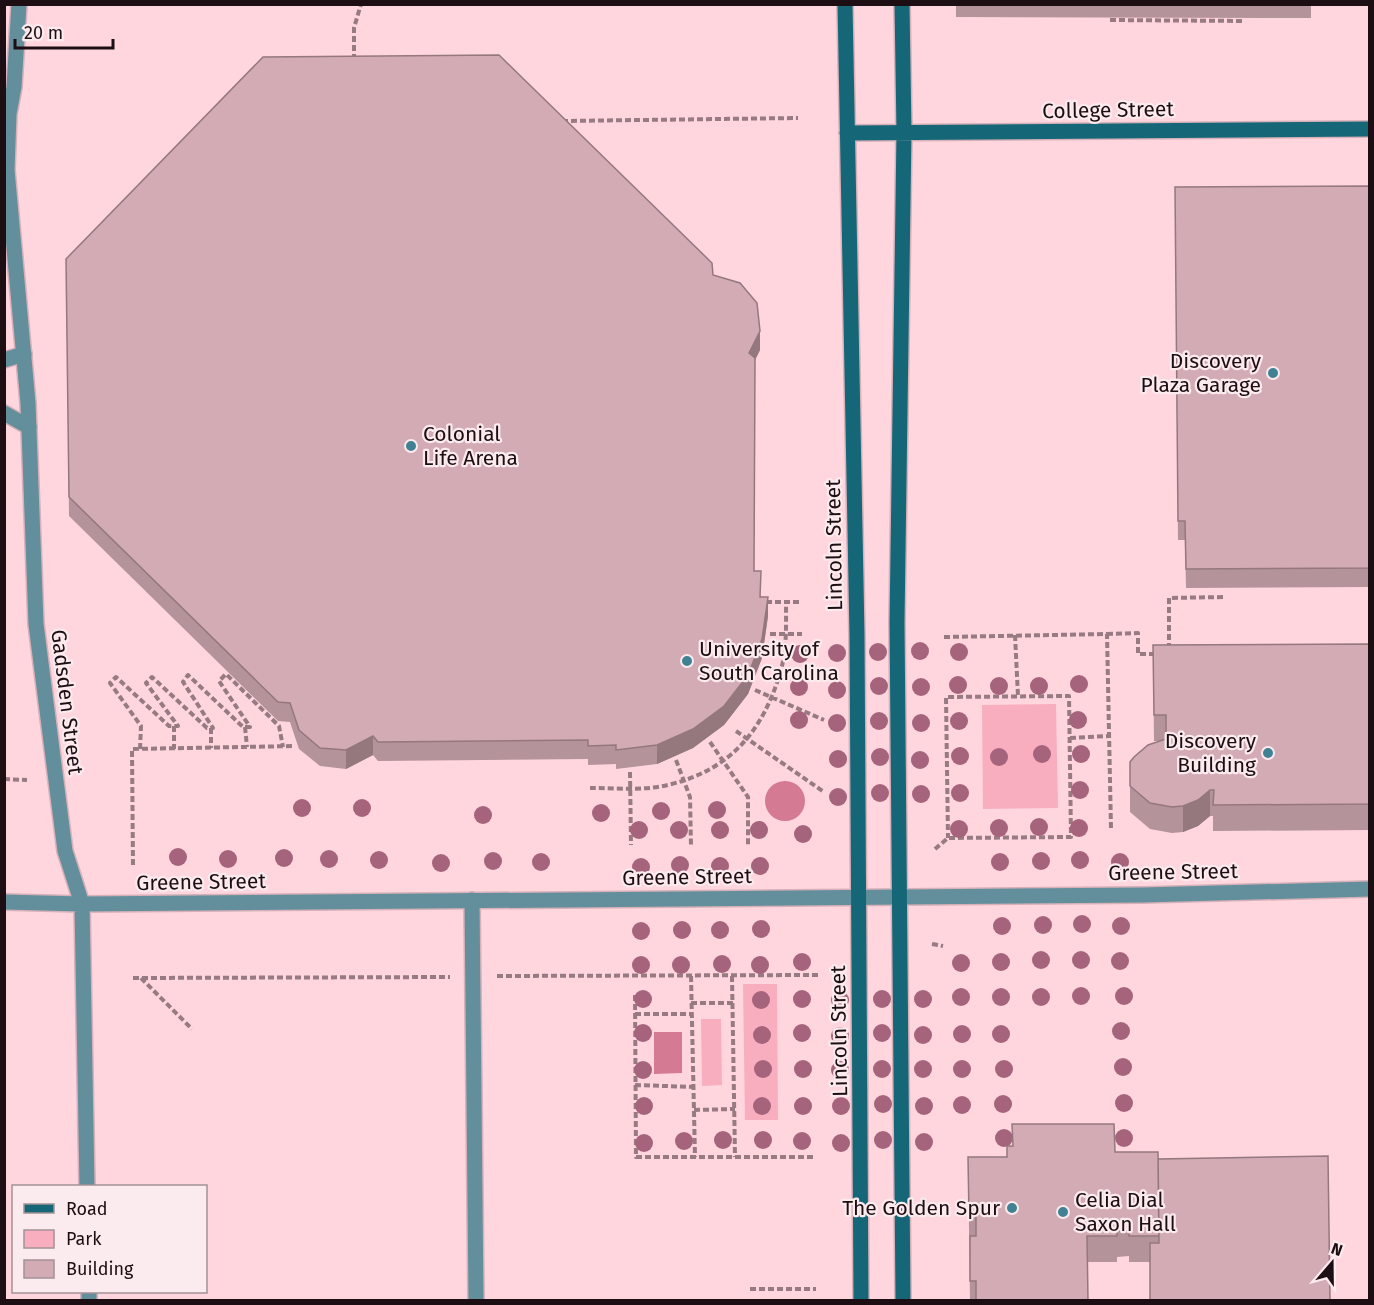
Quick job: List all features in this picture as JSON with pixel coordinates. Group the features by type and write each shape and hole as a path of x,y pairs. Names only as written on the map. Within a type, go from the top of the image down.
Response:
{"street":[{"name":"Gadsden Street","path":"19,4 14,87 9,114 7,170 29,426 36,624 65,852 82,904 87,1185"},
{"name":"Lincoln Street","path":"845,4 857,635 861,1300"},
{"path":"902,4 904,132 897,622 903,1300"},
{"name":"College Street","path":"847,133 1370,129"},
{"path":"4,360 24,354"},
{"path":"4,412 29,426"},
{"name":"Greene Street","path":"4,902 82,904 900,897 1370,889"},
{"path":"472,900 476,1300"}],"path":[{"path":"354,63 354,28 361,4"},
{"path":"1110,20 1245,21"},
{"path":"558,121 798,118"},
{"path":"1169,654 1169,598 1224,597"},
{"path":"766,602 801,602"},
{"path":"590,788 666,786 724,761 756,727 771,696 781,670 786,602"},
{"path":"944,637 1138,633 1138,654 1159,654"},
{"path":"770,634 802,634"},
{"path":"1107,634 1111,829"},
{"path":"1016,635 1018,696"},
{"path":"211,748 211,728 213,728 183,682 188,675 243,727 250,727 219,681 226,674 279,726 283,747"},
{"path":"140,749 141,726 110,683 116,677 169,726 178,726 146,683 152,677 207,728 211,728"},
{"path":"755,690 824,720"},
{"path":"935,849 948,838 1071,837 1069,696 946,697 948,838"},
{"path":"174,726 174,748"},
{"path":"245,727 247,747"},
{"path":"736,731 824,792"},
{"path":"1070,738 1109,736"},
{"path":"710,742 748,797 748,846"},
{"path":"133,865 132,749 295,746"},
{"path":"676,760 690,797 691,846"},
{"path":"630,772 631,845"},
{"path":"4,779 27,780"},
{"path":"932,944 942,946"},
{"path":"691,976 691,1087 695,1157"},
{"path":"732,976 735,1157"},
{"path":"141,978 192,1029"},
{"path":"635,995 636,1157 814,1157"},
{"path":"691,1003 733,1003"},
{"path":"635,1014 690,1014"},
{"path":"635,1085 691,1087"},
{"path":"694,1110 735,1108"},
{"path":"750,1289 816,1289"}],"green space":[{"path":"1056,704 1058,808 983,809 982,705"},
{"path":"743,984 777,984 778,1120 745,1120"},
{"path":"701,1019 721,1019 722,1085 702,1086"}],"shaded area":[{"path":"785,781 799,787 805,801 799,815 785,821 771,815 765,801 771,787"},
{"path":"654,1032 682,1032 682,1073 654,1074"}],"building":[{"name":"Colonial Life Arena","path":"499,55 712,263 713,275 740,283 757,303 760,331 749,353 755,358 754,571 761,571 760,597 768,597 762,639 748,675 724,706 693,729 657,745 616,750 616,745 588,746 588,740 378,742 373,736 346,750 320,748 299,730 290,703 278,702 69,497 66,259 263,57"},
{"name":"Discovery Plaza Garage","path":"1370,186 1370,568 1186,569 1185,521 1178,521 1175,187"},
{"name":"Discovery Building","path":"1370,644 1370,804 1213,805 1214,790 1210,790 1198,800 1183,806 1172,807 1150,803 1130,786 1130,762 1148,745 1166,739 1166,715 1154,715 1153,645"},
{"name":"Celia Dial Saxon Hall","path":"1012,1124 1114,1124 1115,1152 1158,1152 1159,1236 1129,1236 1129,1230 1117,1231 1117,1236 1087,1236 1088,1300 976,1300 976,1281 970,1281 970,1236 976,1236 976,1216 969,1216 968,1157 1007,1157 1007,1146 1013,1146"},
{"path":"1328,1156 1330,1300 1150,1300 1150,1243 1159,1243 1158,1159"}],"place":[{"name":"Discovery Plaza Garage","path":"1273,373"},
{"name":"Colonial Life Arena","path":"411,446"},
{"name":"University of South Carolina","path":"687,661"},
{"name":"Discovery Building","path":"1268,753"},
{"name":"The Golden Spur","path":"1012,1208"},
{"name":"Celia Dial Saxon Hall","path":"1063,1212"}]}
